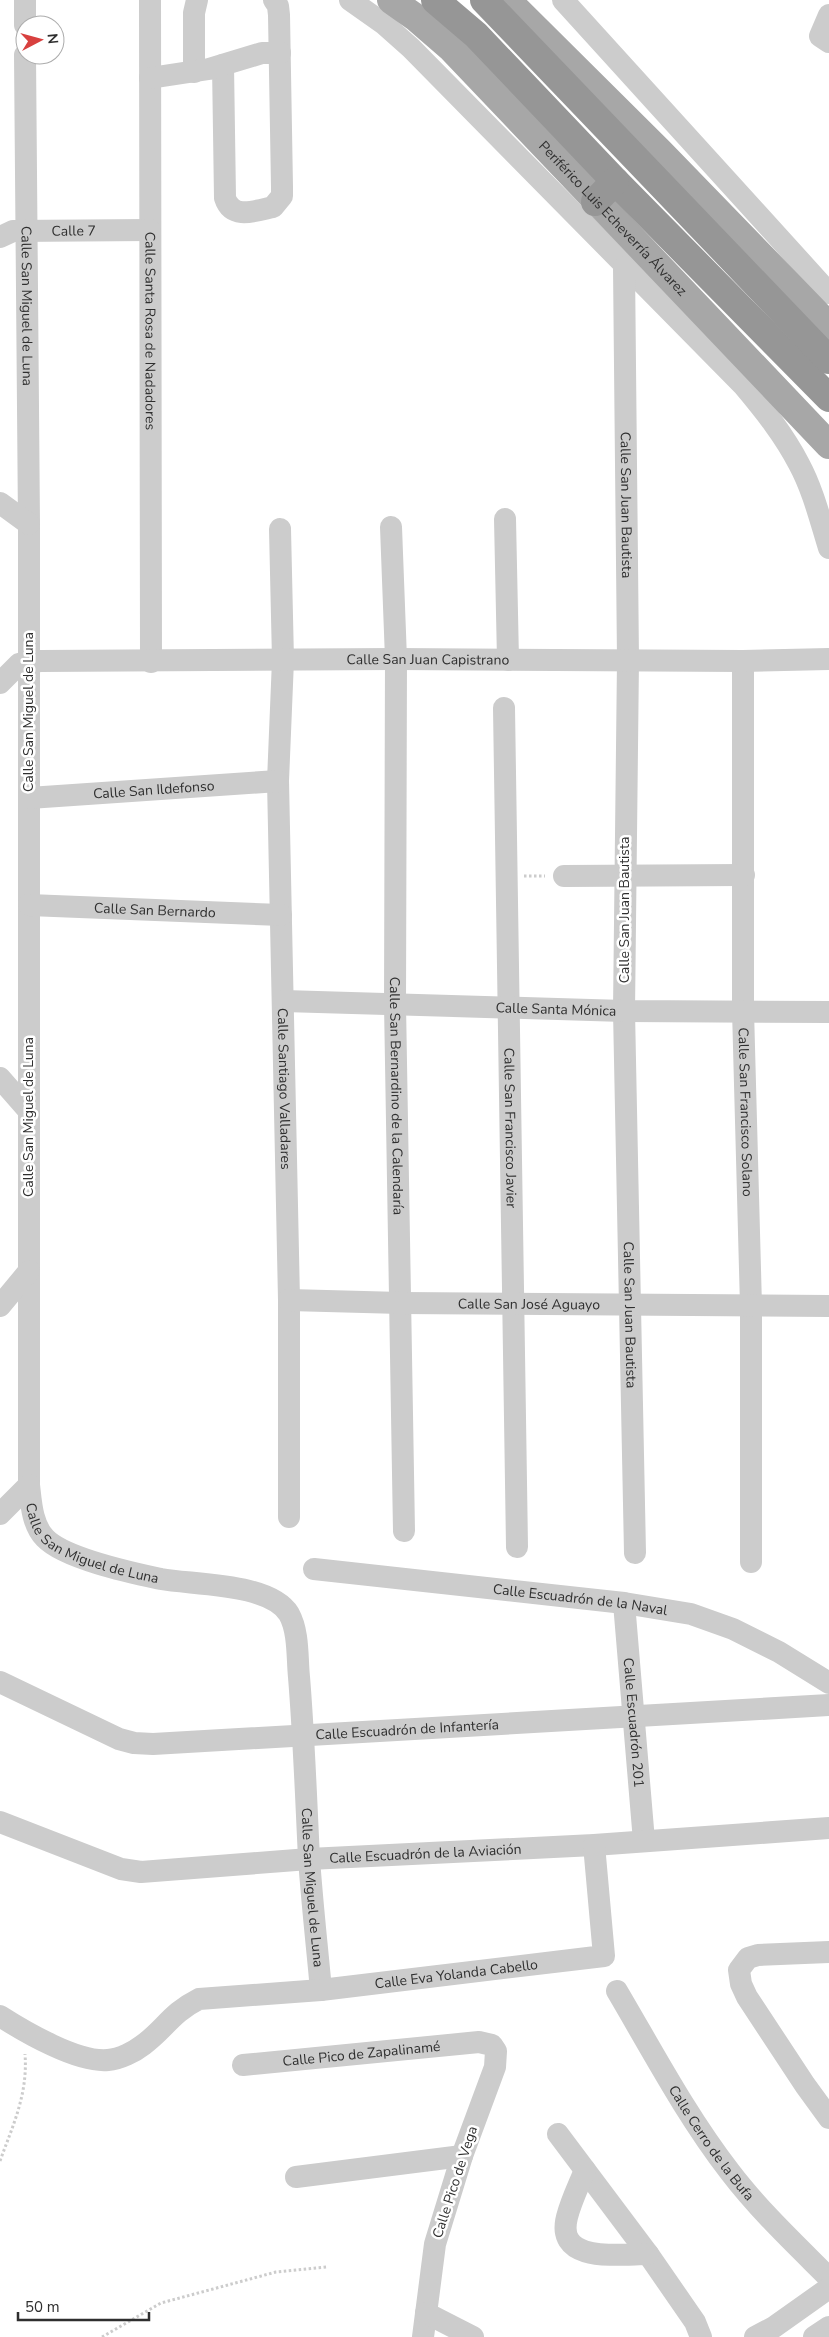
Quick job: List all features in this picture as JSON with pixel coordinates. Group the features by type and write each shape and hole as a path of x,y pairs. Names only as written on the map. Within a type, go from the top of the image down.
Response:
{"highway":[{"name":"Periférico Luis Echeverría Álvarez","path":"435,0 476,36 615,182 826,395"},
{"path":"484,0 829,360"},
{"path":"595,202 615,182"}],"main road":[{"name":"Periférico Luis Echeverría Álvarez","path":"391,0 415,17 452,49 595,202 728,356 829,445"},
{"path":"504,0 517,10 660,152 829,326"}],"street":[{"path":"25,0 25,15"},
{"name":"Calle Santa Rosa de Nadadores","path":"150,0 151,662"},
{"path":"194,72 194,13 197,0"},
{"path":"223,65 225,198 228,206 233,211 239,213 273,207 282,196 279,15 278,6 274,0"},
{"name":"Periférico Luis Echeverría Álvarez","path":"350,0 384,24 418,55 624,267 728,356"},
{"path":"563,0 829,293"},
{"path":"824,39 829,15"},
{"path":"150,78 194,72 223,65 249,55 280,53"},
{"name":"Calle San Miguel de Luna","path":"25,65 29,524 29,1485 32,1508 37,1525 44,1538 62,1550 82,1558 162,1579 245,1589 278,1603 289,1614 296,1635 310,1860 321,1990"},
{"name":"Calle 7","path":"0,237 13,231 27,230 150,230"},
{"name":"Calle San Juan Bautista","path":"624,267 628,660 624,876 624,1011 635,1553"},
{"path":"728,356 799,464 816,503 829,548"},
{"path":"0,503 29,524"},
{"path":"505,519 508,660"},
{"name":"Calle Santiago Valladares","path":"280,528 283,660 278,781 289,1300 289,1517"},
{"name":"Calle San Bernardino de la Calendaría","path":"391,528 396,659 395,1004 404,1531"},
{"name":"Calle San Juan Capistrano","path":"28,662 396,659 743,661 829,659"},
{"name":"Calle San Francisco Solano","path":"743,661 743,1010 751,1306 752,1562"},
{"path":"0,683 19,664 28,662"},
{"name":"Calle San Francisco Javier","path":"504,708 517,1547"},
{"name":"Calle San Ildefonso","path":"29,798 278,781"},
{"path":"564,876 744,875"},
{"name":"Calle San Bernardo","path":"29,905 281,915"},
{"name":"Calle Santa Mónica","path":"284,1001 624,1011 743,1010 829,1012"},
{"path":"28,1062 3,1085 28,1110"},
{"path":"0,1306 29,1271"},
{"name":"Calle San José Aguayo","path":"289,1300 401,1303 829,1306"},
{"path":"0,1514 29,1485"},
{"name":"Calle Escuadrón de la Naval","path":"314,1569 624,1603 691,1614 714,1621 779,1652 829,1683"},
{"name":"Calle Escuadrón 201","path":"624,1603 644,1842"},
{"name":"Calle Escuadrón de Infantería","path":"0,1682 66,1715 119,1739 134,1743 186,1744 303,1735 829,1705"},
{"name":"Calle Escuadrón de la Aviación","path":"0,1822 121,1869 141,1872 310,1860 594,1846 829,1828"},
{"name":"Calle Eva Yolanda Cabello","path":"23,2031 93,2059 108,2060 118,2058 144,2044 182,2007 199,2000 321,1990 604,1956 594,1846"},
{"path":"829,1952 758,1955 748,1958 739,1970 741,1984 747,1997 829,2118"},
{"name":"Calle Cerro de la Bufa","path":"617,1991 692,2119 731,2174 784,2233 829,2278"},
{"path":"0,2016 23,2031"},
{"name":"Calle Pico de Zapalinamé","path":"243,2065 479,2042"},
{"name":"Calle Pico de Vega","path":"423,2337 435,2244 462,2156 495,2067 496,2051 492,2045 479,2042"},
{"path":"558,2134 648,2254 695,2322 701,2337"},
{"path":"296,2177 462,2156"},
{"path":"585,2170 567,2217 566,2234 568,2241 575,2247 594,2254 648,2254"},
{"path":"755,2337 774,2327 829,2288"},
{"path":"426,2313 473,2337"}],"path":[{"path":"506,876 564,876"},
{"path":"0,2162 20,2109 25,2081 23,2031"},
{"path":"102,2337 161,2303 276,2272 327,2267"}]}
